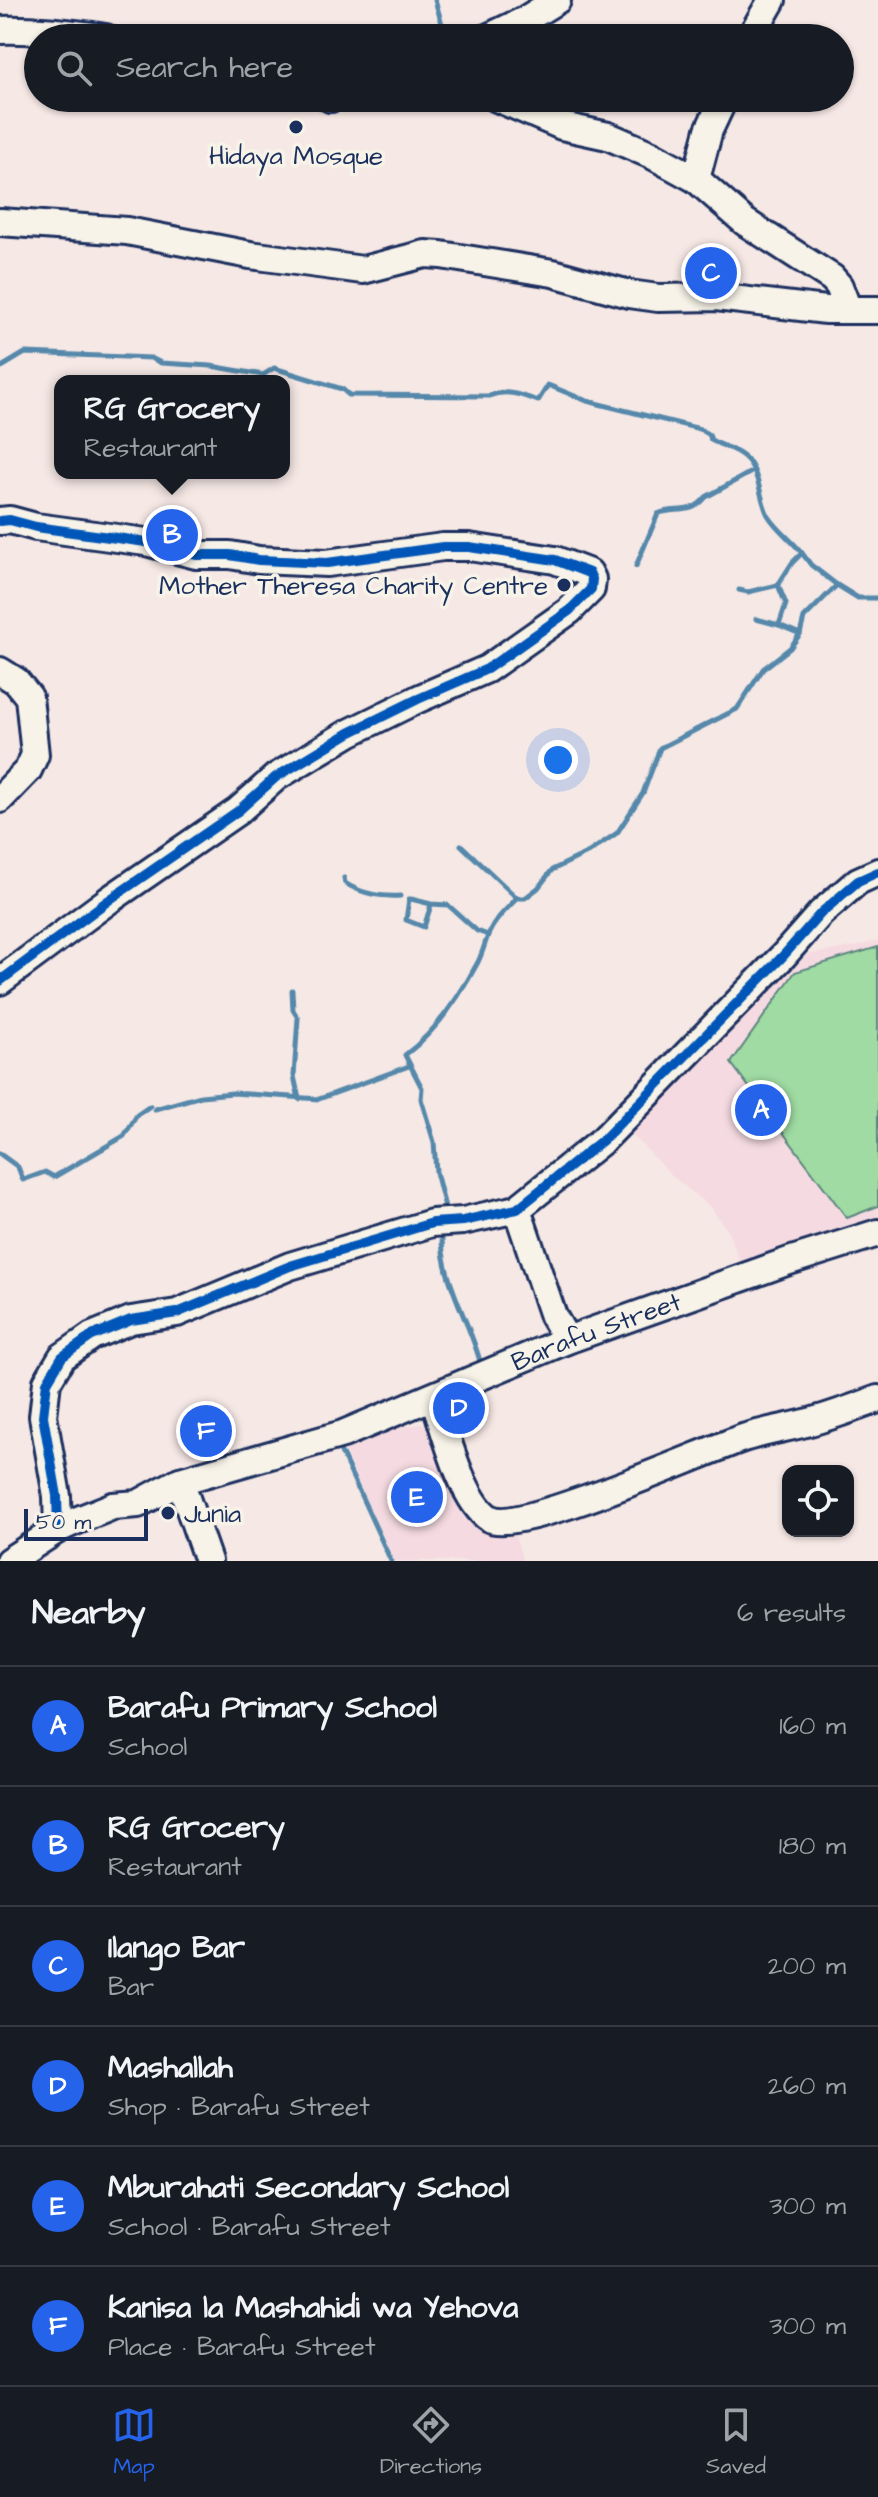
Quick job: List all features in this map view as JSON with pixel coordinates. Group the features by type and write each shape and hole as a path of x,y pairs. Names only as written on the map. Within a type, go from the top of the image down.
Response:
{"street":[{"path":"517,24 557,0"},
{"path":"758,24 772,0"},
{"path":"0,30 24,29"},
{"path":"530,112 562,126 608,136 696,179 745,222 832,278 839,286 848,310"},
{"path":"696,179 709,130 717,112"},
{"path":"0,222 127,231 250,255 363,270 425,254 441,255 553,273 629,294 658,298 716,297 826,310 878,310"},
{"path":"0,521 10,520 36,527 146,542 196,555 230,555 259,560 327,563 443,547 469,547 555,560 589,573 592,579 591,589 569,611 487,669 349,733 276,777 238,811 109,900 0,981"},
{"path":"0,671 16,681 29,697 35,755 28,770 0,799"},
{"path":"58,1529 57,1496 43,1416 47,1382 62,1357 92,1336 131,1320 177,1313 290,1266 432,1223 463,1221 517,1209 604,1139 784,955 821,913 858,881 878,872"},
{"path":"517,1209 553,1316 567,1340"},
{"name":"Barafu Street","path":"9,1561 58,1529 113,1506 138,1504 180,1481 343,1434 567,1340 789,1261 878,1233"},
{"path":"434,1397 466,1487 478,1508 492,1519 507,1521 602,1494 744,1438 819,1419 878,1399"},
{"path":"180,1481 208,1561"}],"shaded area":[{"path":"878,940 878,1232 746,1275 727,1230 711,1208 673,1177 627,1129 797,956"},
{"path":"436,1421 484,1531 497,1527 513,1529 523,1561 392,1561 343,1447 376,1432"}],"green space":[{"path":"878,947 878,1206 847,1218 731,1063 795,972"}],"waterway":[{"path":"435,0 442,24"},
{"path":"0,368 25,353 151,358 161,363 211,366 263,375 274,368 342,389 349,395 489,396 508,393 538,401 548,385 587,401 700,429 711,440 740,454 753,469 768,515 802,553"},
{"path":"636,566 658,514 694,507 753,471"},
{"path":"739,590 748,592 778,585 802,553 811,565 837,585"},
{"path":"778,585 786,604 779,625"},
{"path":"447,1215 436,1172 434,1142 421,1099 422,1088 405,1055 427,1036 455,1000 478,962 494,923 517,898 525,898 538,888 552,870 589,852 617,833 643,793 660,748 737,709 763,669 790,648 800,634 804,618 837,585 858,598 878,598"},
{"path":"756,619 800,634"},
{"path":"461,845 517,898"},
{"path":"344,878 345,883 365,892 400,896"},
{"path":"409,899 406,920 424,927 431,905"},
{"path":"411,899 448,905 477,931 488,935"},
{"path":"292,990 293,1010 298,1018 294,1076 299,1099"},
{"path":"155,1109 201,1096 233,1093 319,1099 409,1066"},
{"path":"0,1154 18,1167 23,1180 45,1172 54,1177 124,1136 137,1115 150,1106"},
{"path":"442,1232 446,1266 476,1349 481,1365 478,1366"},
{"path":"341,1452 391,1561"}],"cycle path":[{"path":"0,521 10,520 36,527 146,542 196,555 230,555 259,560 327,563 443,547 469,547 555,560 589,573 592,579 591,589 569,611 487,669 349,733 276,777 238,811 109,900 0,981"},
{"path":"58,1529 57,1496 43,1416 47,1382 62,1357 92,1336 131,1320 177,1313 290,1266 432,1223 463,1221 517,1209 604,1139 784,955 821,913 858,881 878,872"}],"place":[{"name":"Hidaya Mosque","path":"296,127"},
{"name":"Ilango Bar","path":"711,273"},
{"name":"RG Grocery","path":"172,535"},
{"name":"Mother Theresa Charity Centre","path":"564,585"},
{"name":"Barafu Primary School","path":"761,1110"},
{"name":"Mashallah","path":"459,1408"},
{"name":"Kanisa la Mashahidi wa Yehova","path":"206,1431"},
{"name":"Mburahati Secondary School","path":"417,1497"},
{"name":"Junia","path":"168,1513"}]}
